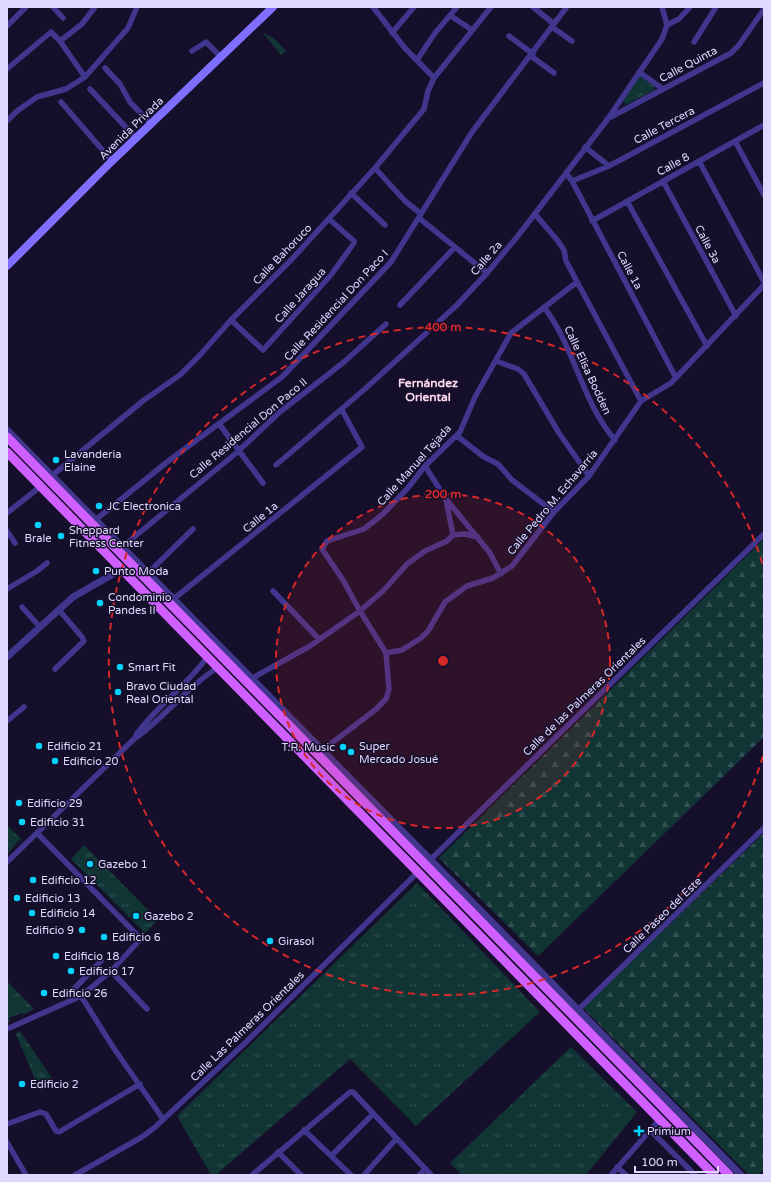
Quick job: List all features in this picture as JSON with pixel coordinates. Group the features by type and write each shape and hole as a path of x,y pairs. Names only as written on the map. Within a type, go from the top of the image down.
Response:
{"main road":[{"name":"Avenida Privada","path":"7,266 112,161 273,7"},
{"path":"7,437 50,477 575,1012 729,1175"},
{"path":"7,452 219,667 714,1175"}],"street":[{"path":"7,26 26,7"},
{"path":"53,7 63,18"},
{"path":"60,41 82,24 95,7"},
{"path":"7,121 17,111 37,97 66,90 85,77 128,28 137,7"},
{"path":"392,33 414,7"},
{"path":"417,60 442,24 451,16 457,7"},
{"name":"Calle Bahoruco","path":"50,477 144,400 180,376 231,320 292,259 375,168 424,109 428,91 434,78 491,7"},
{"path":"533,7 572,41"},
{"path":"662,7 667,25 678,19 690,7"},
{"path":"694,42 716,7"},
{"path":"376,8 392,33 434,78"},
{"name":"Calle Residencial Don Paco I","path":"93,521 168,462 220,425 285,374 391,262 472,132 532,55 566,8"},
{"name":"Calle Quinta","path":"606,120 731,52 739,44 763,11"},
{"path":"451,16 472,30"},
{"name":"Calle 2a","path":"276,465 342,410 457,305 487,273 535,214 606,120 662,39 667,25"},
{"path":"7,68 50,32 60,41 85,77"},
{"path":"509,36 554,73"},
{"path":"192,51 206,42 221,57"},
{"path":"105,68 120,84 134,107 151,124"},
{"path":"639,72 663,89"},
{"name":"Calle Tercera","path":"572,181 609,166 764,83"},
{"path":"90,89 136,138"},
{"path":"61,102 112,161"},
{"name":"Calle 8","path":"592,221 764,125"},
{"path":"735,141 764,195"},
{"path":"585,147 609,166"},
{"path":"699,161 764,284"},
{"path":"375,168 404,202 487,273"},
{"name":"Calle 1a","path":"566,173 572,181 676,378"},
{"name":"Calle 3a","path":"663,182 736,316"},
{"path":"351,193 385,226"},
{"path":"627,201 707,346"},
{"path":"535,214 564,250 566,261 641,401"},
{"name":"Calle Jaragua","path":"231,320 263,350 331,275 354,243 354,241 329,219"},
{"path":"400,305 455,246"},
{"name":"Calle Manuel Tejada","path":"360,611 343,580 322,549 326,541 364,529 384,514 407,489 425,466 451,439 457,436 475,397 513,330 577,282"},
{"name":"Calle Pedro M. Echavarría","path":"386,653 402,650 421,638 428,631 445,602 467,586 501,574 512,566 554,512 589,476 641,401 666,388 736,316 764,284"},
{"name":"Calle Elisa Bodden","path":"544,307 555,321 566,342 602,424 615,440"},
{"name":"Calle Residencial Don Paco II","path":"122,547 239,450 280,412 344,362 386,324"},
{"path":"496,361 518,369 524,374 559,433 589,476"},
{"name":"Calle 1a","path":"172,601 362,447 342,410"},
{"path":"220,425 263,483"},
{"path":"7,430 50,477"},
{"path":"457,436 484,457 498,464 512,480 554,512"},
{"path":"425,466 446,499 490,553 501,574"},
{"path":"7,513 41,486"},
{"path":"446,499 453,535"},
{"path":"93,521 148,573 172,601"},
{"path":"148,573 193,529"},
{"path":"7,531 15,543"},
{"path":"249,680 319,639 360,611 383,591 407,564 425,551 447,541 453,535 465,534 478,537"},
{"name":"Calle de las Palmeras Orientales","path":"419,872 764,534"},
{"path":"7,590 36,572 47,563"},
{"path":"7,657 74,597 122,569"},
{"path":"273,591 319,639"},
{"path":"22,607 40,627"},
{"path":"55,669 84,641 59,610"},
{"path":"319,752 375,710 386,699 389,689 386,653 360,611"},
{"path":"134,739 145,722 197,672 208,656"},
{"path":"7,862 134,739 151,728 203,677 219,667"},
{"path":"7,721 24,707"},
{"path":"145,722 151,728"},
{"name":"Calle Paseo del Este","path":"575,1012 764,828"},
{"path":"7,1029 81,996 111,971 138,942 138,936 37,833"},
{"name":"Calle Las Palmeras Orientales","path":"75,1175 142,1137 164,1119 251,1038 419,872"},
{"path":"74,989 101,962"},
{"path":"111,971 147,1009"},
{"path":"81,996 113,1047 164,1119"},
{"path":"575,1012 741,1175"},
{"path":"7,1124 40,1112 46,1114 56,1131 59,1132 140,1084"},
{"path":"252,1175 350,1092 352,1092 431,1175"},
{"path":"331,1156 373,1114"},
{"path":"611,1175 660,1119"},
{"path":"304,1130 351,1175"},
{"path":"650,1130 695,1175"},
{"path":"364,1175 396,1139"},
{"path":"7,1142 26,1175"},
{"path":"278,1152 301,1175"},
{"path":"617,1167 626,1175"},
{"path":"419,1175 426,1169"}],"green space":[{"path":"262,32 275,39 286,51 281,55"},
{"path":"640,76 655,87 655,90 625,105 623,100"},
{"path":"764,539 764,737 538,956 439,858"},
{"path":"7,825 22,840 18,841 9,853 7,852 9,849 7,847"},
{"path":"764,833 764,1169 758,1175 749,1175 583,1008"},
{"path":"84,845 158,920 145,933 71,859"},
{"path":"417,883 540,1012 416,1126 350,1059 216,1175 211,1175 177,1116"},
{"path":"7,981 34,1009 23,1015 22,1013 9,1018 10,1022 7,1023"},
{"path":"20,1031 56,1084 40,1091 16,1034"},
{"path":"571,1047 637,1112 586,1175 462,1175 450,1163"}],"place":[{"name":"Lavanderia Elaine","path":"56,460"},
{"name":"JC Electronica","path":"99,506"},
{"name":"Brale","path":"38,525"},
{"name":"Sheppard Fitness Center","path":"61,536"},
{"name":"Punto Moda","path":"96,571"},
{"name":"Condominio Pandes II","path":"100,603"},
{"name":"Smart Fit","path":"120,667"},
{"name":"Bravo Ciudad Real Oriental","path":"118,692"},
{"name":"Edificio 21","path":"39,746"},
{"name":"T.R. Music","path":"343,747"},
{"name":"Super Mercado Josué","path":"351,752"},
{"name":"Edificio 20","path":"55,761"},
{"name":"Edificio 29","path":"19,803"},
{"name":"Edificio 31","path":"22,822"},
{"name":"Gazebo 1","path":"90,864"},
{"name":"Edificio 12","path":"33,880"},
{"name":"Edificio 13","path":"17,898"},
{"name":"Edificio 14","path":"32,913"},
{"name":"Gazebo 2","path":"136,916"},
{"name":"Edificio 9","path":"82,930"},
{"name":"Edificio 6","path":"104,937"},
{"name":"Girasol","path":"270,941"},
{"name":"Edificio 18","path":"56,956"},
{"name":"Edificio 17","path":"71,971"},
{"name":"Edificio 26","path":"44,993"},
{"name":"Edificio 2","path":"22,1084"},
{"name":"Primium","path":"639,1131"}],"district":[{"name":"Fernández Oriental","path":"428,390"}]}
